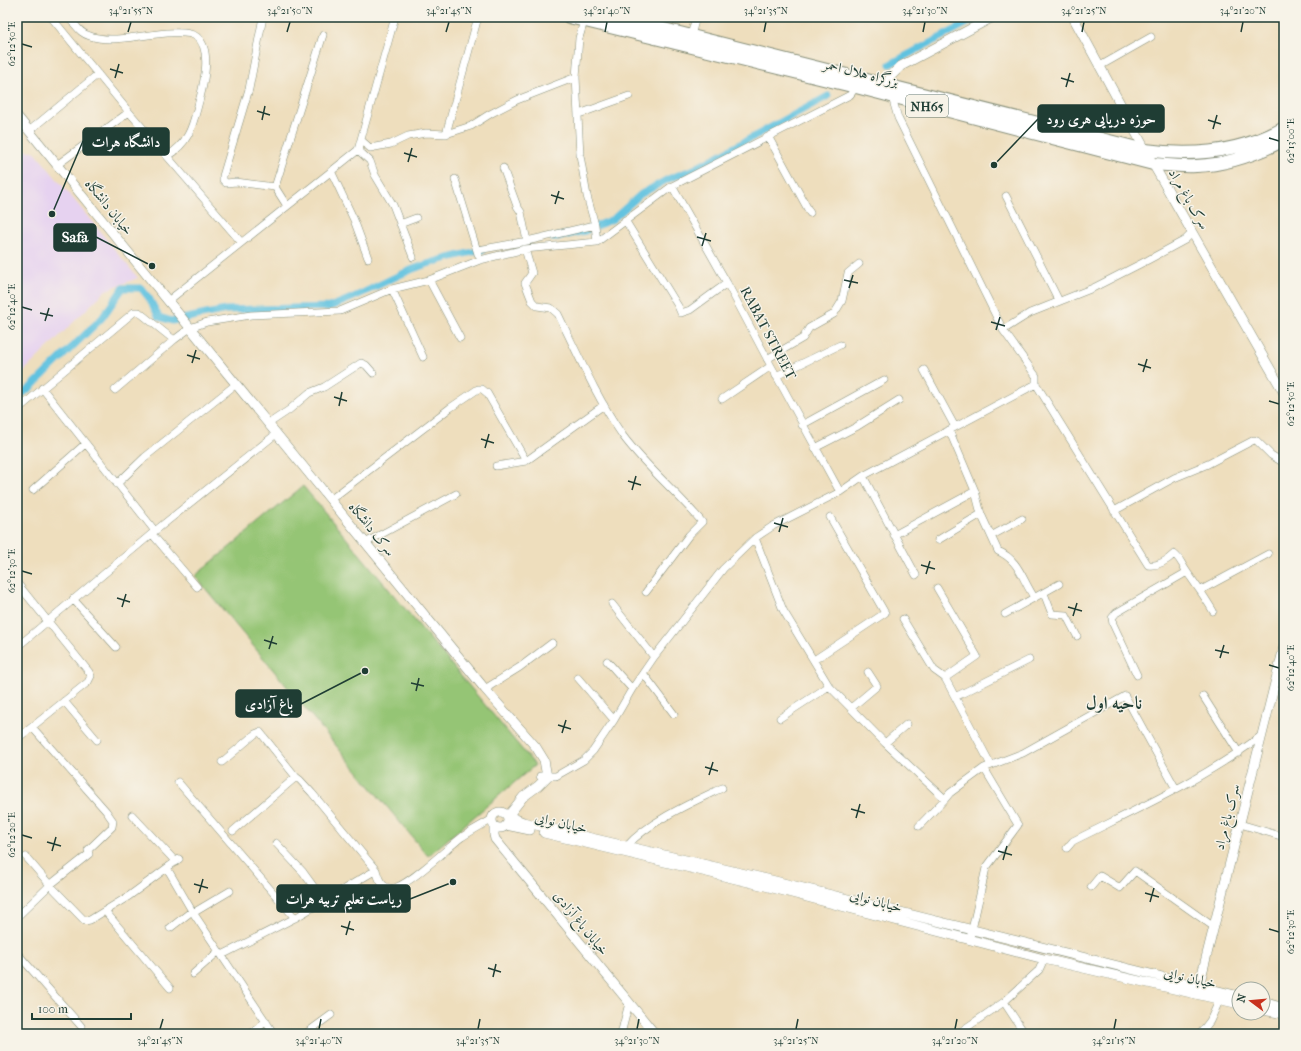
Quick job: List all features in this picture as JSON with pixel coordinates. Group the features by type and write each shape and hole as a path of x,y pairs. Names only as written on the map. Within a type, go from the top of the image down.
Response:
{"highway":[{"name":"بزرگراه هلال احمر","path":"569,17 886,85 1145,150 1166,153 1222,151 1247,145 1284,128"},
{"name":"بزرگراه هلال احمر","path":"616,17 690,42 856,87 1153,164 1196,166 1224,162 1254,154 1284,140"}],"street":[{"path":"51,17 129,112 241,242"},
{"path":"67,17 81,32 90,36 111,39 187,33 197,36 202,42 206,52 205,79 191,130 186,140 177,150 167,156"},
{"path":"263,17 249,89 223,180 226,183 236,182 275,187"},
{"path":"168,300 358,150 395,17"},
{"path":"446,134 478,17"},
{"path":"690,42 696,17"},
{"path":"886,85 891,76 902,66 993,17"},
{"name":"سرک باغ مراد","path":"1073,17 1145,150 1284,394"},
{"path":"584,21 580,38 576,77 580,155 587,196 595,225 597,242"},
{"path":"287,206 275,187 323,35"},
{"path":"1100,66 1151,37"},
{"path":"29,131 98,74"},
{"path":"361,140 370,148 391,144 408,136 426,132 446,134 471,126 517,100 576,77"},
{"path":"114,390 174,340 188,326 236,317 340,311 392,289 429,280 480,260 525,249 597,242 672,186 769,138 850,95 856,87"},
{"path":"579,114 629,96"},
{"path":"892,96 898,118 1003,330 1036,376 1036,384 1114,511 1148,565 1153,566 1169,559 1174,554 1177,556 1201,590 1213,611"},
{"path":"57,165 129,112"},
{"name":"خیابان دانشگاه","path":"17,116 180,315"},
{"path":"769,138 810,213"},
{"path":"358,150 370,161 375,175 393,205 414,257"},
{"path":"503,168 516,206 521,212 527,241"},
{"path":"331,171 354,220 368,258"},
{"path":"455,180 480,260"},
{"name":"RABAT STREET","path":"672,186 727,283 802,425 840,492"},
{"path":"1006,196 1059,301"},
{"path":"400,224 416,218"},
{"path":"625,220 678,306 681,314 690,310 727,283"},
{"path":"478,250 527,241 595,225"},
{"path":"1003,330 1030,313 1093,288 1148,260 1180,243 1192,233"},
{"path":"525,249 532,273 525,283 532,301 537,306 551,308 558,314 604,405 623,436 646,463 702,522 689,535 646,592"},
{"path":"767,359 803,338 809,328 834,314 842,301 848,273 859,264"},
{"path":"429,280 460,338"},
{"path":"392,289 423,357"},
{"path":"17,410 134,312 139,312 174,340"},
{"name":"سرک دانشگاه","path":"180,315 485,689 536,747 544,760 544,776"},
{"path":"776,376 840,345"},
{"path":"268,424 289,410 309,393 324,387 361,363 366,365 372,373"},
{"path":"722,399 771,366"},
{"path":"924,370 952,429 975,491 981,514 998,552 1008,556 1037,596"},
{"path":"802,425 884,380"},
{"path":"493,823 500,828 516,798 544,776 556,776 584,760 593,751 614,720 642,673 654,657 723,569 755,538 773,526 840,492 863,476 1036,384"},
{"path":"116,484 145,457 236,385"},
{"path":"42,388 197,587"},
{"path":"330,500 450,408 478,389 482,389 487,393 526,461"},
{"path":"815,448 856,427 899,400"},
{"path":"496,466 526,461 604,405"},
{"path":"17,647 153,532 276,434"},
{"path":"1114,511 1174,478 1208,464 1254,440 1257,441 1271,455 1284,463"},
{"path":"33,490 85,444"},
{"path":"863,476 916,575"},
{"path":"894,535 975,491"},
{"path":"365,542 456,494"},
{"path":"938,540 981,514"},
{"path":"814,660 885,613 830,517"},
{"path":"991,536 1022,519"},
{"path":"755,538 783,610 829,686 885,743 945,798"},
{"path":"1201,590 1268,554"},
{"path":"1137,675 1113,624 1112,618 1116,613 1187,572"},
{"path":"17,583 91,676 88,682 17,739"},
{"path":"1005,614 1059,584"},
{"path":"937,588 977,656 945,678"},
{"path":"1037,596 1045,596 1052,614 1066,616 1077,636"},
{"path":"73,599 116,647"},
{"path":"612,604 654,657"},
{"path":"903,618 934,670 945,678 1018,825 986,868 971,929 971,940"},
{"path":"485,689 520,667 552,643"},
{"name":"سرک باغ مراد","path":"1198,990 1284,647"},
{"path":"954,697 1029,660"},
{"path":"607,661 632,689"},
{"path":"851,708 877,686 868,672"},
{"path":"642,673 674,714"},
{"path":"578,678 614,720"},
{"path":"780,718 829,686"},
{"path":"919,826 950,793 988,766 1023,753 1125,696 1176,789"},
{"path":"1203,696 1239,753"},
{"path":"64,701 97,740"},
{"path":"885,743 907,724"},
{"path":"17,917 50,885 89,854 88,850 112,827 113,821 106,811 32,727"},
{"path":"222,762 255,734 260,732 296,777 312,793 376,870 379,880 386,887 395,888 410,879 462,837 493,823"},
{"path":"1067,848 1073,841 1176,789 1239,753 1262,736"},
{"path":"506,818 523,798 538,786 544,776"},
{"path":"233,831 296,777"},
{"path":"178,782 296,918"},
{"path":"627,846 635,837 647,829 692,802 722,788"},
{"path":"523,798 521,804 523,817 531,824"},
{"path":"493,823 494,814 500,811 506,818"},
{"path":"26,857 50,885 85,921 90,920 129,896 177,861 132,815"},
{"name":"خیابان نوایی","path":"506,818 767,879 971,929 1198,990 1231,1002"},
{"name":"خیابان نوایی","path":"506,818 521,828 757,884 1044,958 1198,990 1231,995"},
{"name":"خیابان باغ آزادی","path":"493,823 495,839 655,1034"},
{"path":"1240,824 1284,837"},
{"path":"276,843 303,872 324,901"},
{"path":"167,868 193,912 221,953 242,988 274,1034"},
{"path":"193,974 221,953 296,918 376,870"},
{"path":"1091,887 1100,876 1120,888 1135,871 1214,927"},
{"path":"170,928 193,912 230,890"},
{"path":"105,911 170,988"},
{"path":"17,953 81,1026"},
{"path":"958,1034 1004,1002 1039,970 1044,958"},
{"path":"1200,1034 1210,1021 1220,999"},
{"path":"1004,1002 1025,1034"},
{"path":"621,1034 629,1003"},
{"path":"1271,1004 1284,1008"},
{"path":"1271,1012 1284,1014"},
{"path":"305,1034 332,1015"},
{"path":"251,1034 266,1021"}],"shaded area":[{"path":"17,150 34,151 138,278 106,290 17,378"}],"green space":[{"path":"303,486 535,765 428,856 195,576"}],"waterway":[{"path":"890,64 979,17"},
{"path":"553,238 585,231 613,219 641,194 668,179 694,169 828,96"},
{"path":"17,398 30,388 102,318 123,288 141,288 149,298 159,317 172,321 226,310 329,307 416,268 440,260 482,250"}],"place":[{"name":"حوزه دریایی هری رود","path":"994,165"},
{"name":"دانشگاه هرات","path":"52,214"},
{"name":"Safa","path":"152,266"},
{"name":"باغ آزادی","path":"365,671"},
{"name":"ریاست تعلیم تربیه هرات","path":"453,882"}],"district":[{"name":"ناحیه اول","path":"1114,703"}]}
